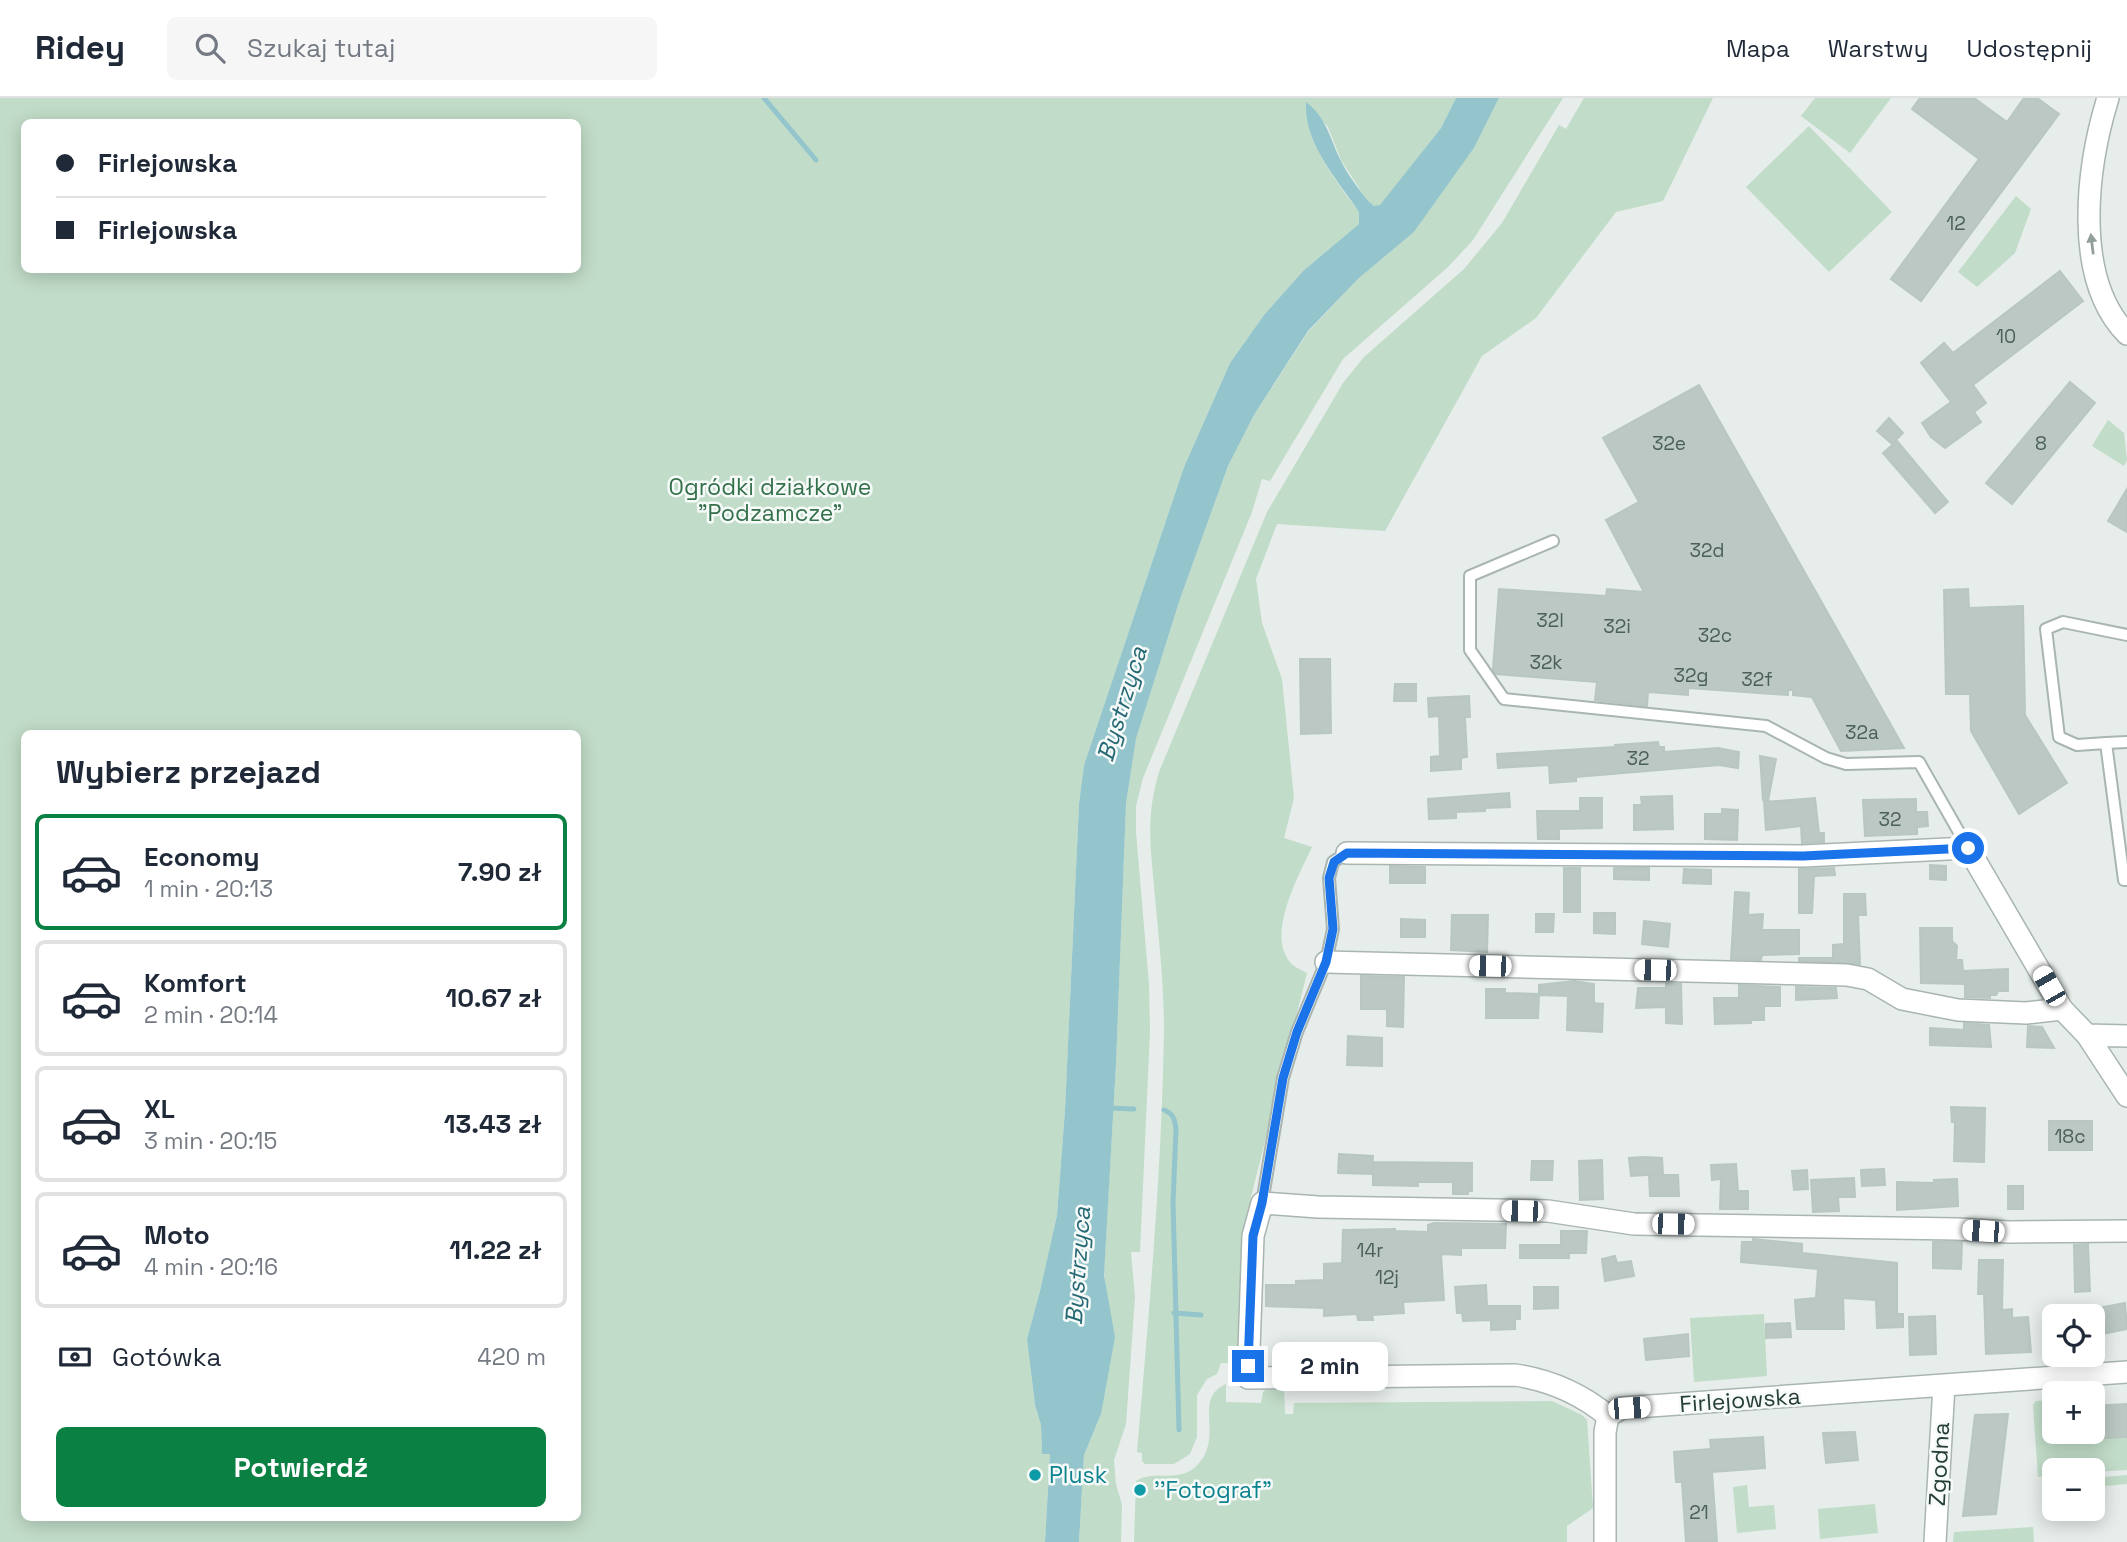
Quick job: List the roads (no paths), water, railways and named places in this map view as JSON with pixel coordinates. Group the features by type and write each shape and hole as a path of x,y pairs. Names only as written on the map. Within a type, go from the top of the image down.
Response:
{"street":[{"path":"2106,99 2089,194 2090,228 2095,268 2107,310 2127,334"},
{"path":"1347,853 1803,856 1968,848 2062,1009 2087,1035 2127,1096"},
{"path":"1326,962 1847,975 1867,979 1902,999 1958,1010 2026,1013 2062,1009"},
{"path":"2087,1035 2127,1036"},
{"path":"1605,1542 1605,1432 1608,1416 1564,1389 1537,1378 1515,1375 1248,1378 1253,1236 1262,1203 1318,1207 1548,1211 1634,1224 2009,1232 2127,1231"},
{"name":"Firlejowska","path":"1608,1416 1622,1408 2127,1372"},
{"name":"Zgodna","path":"1934,1542 1944,1385"}],"lane":[{"path":"1553,541 1470,576 1470,650 1504,699 1766,726 1826,758 1846,764 1919,762 1968,848"},
{"path":"2127,635 2063,622 2046,629 2059,737 2077,745 2127,742"},
{"path":"2106,743 2124,880 2127,880"},
{"path":"1262,1203 1283,1078 1297,1032 1326,962 1333,929 1329,878 1334,862 1347,853"}],"water":[{"name":"Bystrzyca","path":"1456,98 1499,98 1474,148 1414,232 1359,278 1308,331 1254,415 1228,466 1180,599 1136,739 1126,804 1116,1064 1104,1275 1115,1337 1101,1414 1084,1455 1079,1542 1045,1542 1050,1454 1042,1454 1041,1425 1035,1405 1027,1339 1057,1215 1065,1110 1079,804 1084,765 1184,467 1230,363 1264,315 1303,271 1359,224 1359,212 1316,146 1310,132 1306,102 1323,121 1349,175 1374,206 1380,205 1441,128"}],"waterway":[{"path":"764,98 816,160"},
{"path":"1109,1108 1134,1109"},
{"path":"1164,1110 1170,1113 1176,1130 1173,1202 1179,1430"},
{"path":"1174,1313 1201,1315"}],"place":[{"name":"Plusk","path":"1035,1475"},
{"name":"''Fotograf\"","path":"1140,1490"}],"park label":[{"name":"Ogródki działkowe \"Podzamcze\"","path":"770,500"}]}
